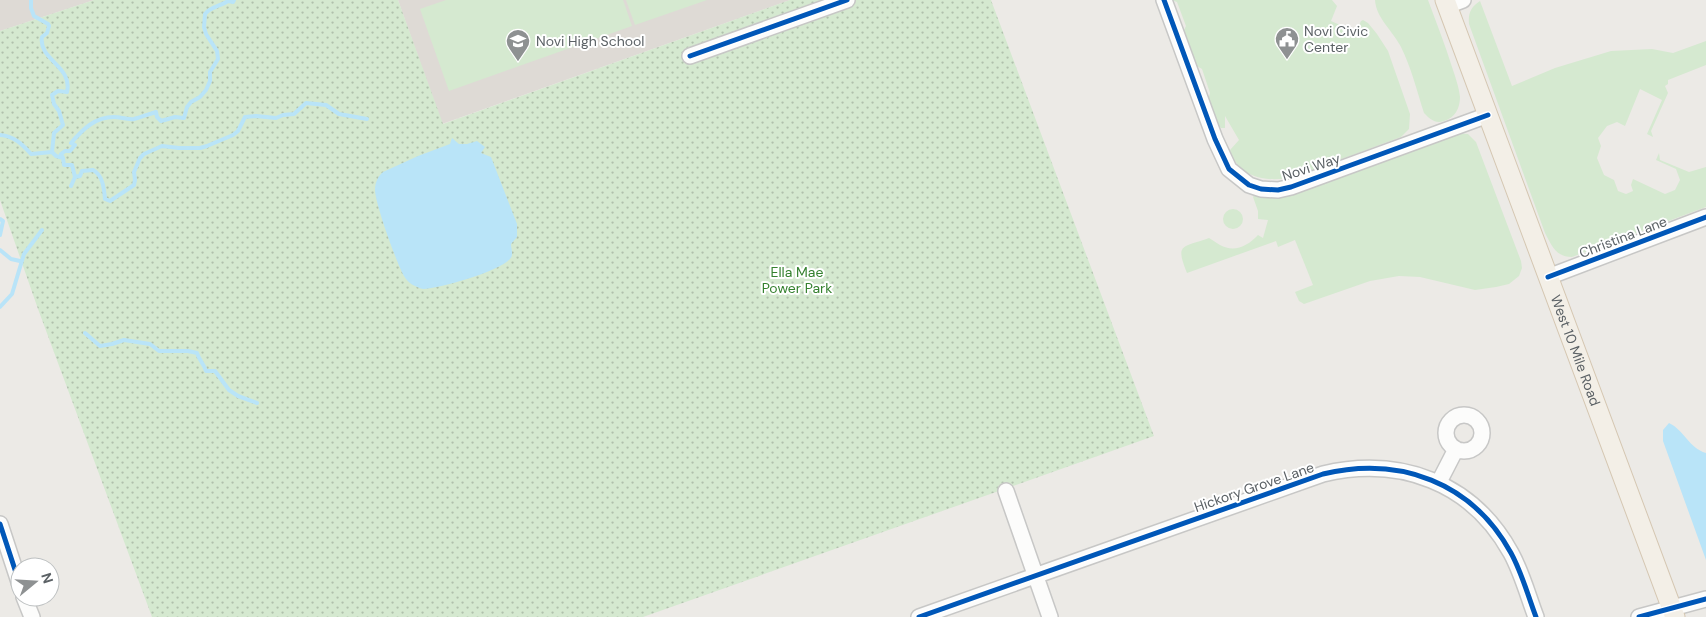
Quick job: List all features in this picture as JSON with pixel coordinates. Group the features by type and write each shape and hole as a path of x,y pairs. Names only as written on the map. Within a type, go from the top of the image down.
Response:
{"main road":[{"name":"West 10 Mile Road","path":"1451,2 1488,115 1673,612"}],"street":[{"path":"690,56 847,0"},
{"name":"Novi Way","path":"1164,0 1215,140 1228,169 1249,185 1278,190 1291,187 1488,115"},
{"name":"Christina Lane","path":"1548,277 1706,217"},
{"path":"1439,482 1456,449"},
{"name":"Hickory Grove Lane","path":"919,617 1323,474 1341,470 1382,468 1397,470 1439,482 1480,512 1499,533 1518,567 1536,617"},
{"path":"1006,491 1050,617"},
{"path":"0,524 11,557"},
{"path":"1639,617 1673,612 1706,599"}],"shaded area":[{"path":"0,0 94,0 0,31"},
{"name":"Novi High School","path":"398,0 790,0 442,124"}],"green space":[{"name":"Ella Mae Power Park","path":"94,0 398,0 443,124 790,0 991,0 1154,436 643,617 152,617 38,309 0,200 0,31"},
{"path":"446,0 623,0 632,26 449,91 420,9"},
{"path":"626,0 707,0 635,25"},
{"path":"1172,0 1332,0 1337,6 1331,21 1356,32 1363,20 1377,34 1388,51 1410,114 1409,129 1401,137 1293,177 1283,179 1264,178 1247,172 1240,167 1230,150 1239,140 1225,116 1225,128 1221,128 1216,122 1208,100 1210,93 1202,69 1195,65 1183,32 1186,26 1177,2"},
{"path":"1375,0 1428,0 1459,89 1459,105 1456,112 1448,120 1438,122 1424,113 1405,55 1398,41 1378,13"},
{"path":"1480,1 1512,86 1555,68 1611,51 1652,49 1673,53 1706,41 1706,65 1668,80 1668,84 1665,86 1668,93 1651,131 1653,137 1647,134 1662,100 1640,89 1625,126 1617,122 1607,126 1598,138 1601,146 1597,158 1604,175 1614,180 1618,191 1626,194 1633,191 1631,185 1633,179 1665,194 1675,190 1680,180 1676,169 1656,160 1659,153 1660,160 1689,172 1706,167 1706,207 1572,257 1558,253 1545,233 1469,24 1471,11"},
{"path":"1456,133 1468,134 1476,142 1521,261 1522,268 1519,276 1509,284 1475,290 1420,277 1399,276 1370,281 1304,304 1299,301 1295,292 1313,285 1295,240 1278,247 1276,241 1187,273 1183,263 1182,251 1187,246 1209,238 1225,247 1236,248 1245,245 1258,235 1263,238 1268,220 1258,219 1258,211 1253,197 1255,193"},
{"path":"1229,209 1237,209 1243,215 1243,223 1237,229 1229,229 1223,223 1223,215"}],"water":[{"path":"452,138 459,144 477,141 485,147 481,153 491,157 517,224 517,237 511,244 511,257 504,264 482,274 442,286 423,289 410,283 401,269 387,233 375,190 378,178 383,172 450,144"},
{"path":"1669,423 1679,430 1695,447 1706,453 1706,560 1663,441 1663,430"}],"waterway":[{"path":"31,0 34,16 49,26 47,33 42,37 42,45 45,52 61,69 67,83 67,92 58,91 52,95 63,125 54,133 52,152"},
{"path":"0,135 17,141 31,154 52,152 56,156 63,158 61,154 65,151 70,151 75,145 71,143 80,133 101,119 114,117 134,119 156,112 157,117 161,121 175,117 184,118 187,107 206,90 210,81 210,72 218,59 217,51 206,34 204,27 205,14 213,8 228,1 233,2 234,0"},
{"path":"71,186 75,177 80,176 82,171 93,170 101,179 105,199 110,201 134,185 134,172 140,158 144,154 162,146 179,148 207,146 233,135 238,131 245,117 276,118 294,114 306,103 326,105 339,114 367,119"},
{"path":"63,158 64,165 72,165 75,177"},
{"path":"0,219 3,221 0,235"},
{"path":"0,307 12,294 24,254 42,230"},
{"path":"0,250 11,259 20,261"},
{"path":"85,333 100,346 124,340 150,344 159,351 188,351 197,353 206,371 215,371 229,390 238,396 257,403"}],"cycle path":[{"path":"690,56 847,0"},
{"path":"1164,0 1215,139 1229,169 1249,185 1261,189 1278,190 1291,187 1488,115"},
{"path":"1548,277 1706,217"},
{"path":"919,617 1323,474 1352,469 1406,472 1431,480 1455,492 1476,508 1495,528 1511,553 1522,577 1536,617"},
{"path":"0,524 11,557"},
{"path":"1639,617 1706,599"}],"place":[{"name":"Novi Civic Center","path":"1287,60"},
{"name":"Novi High School","path":"518,62"}]}
